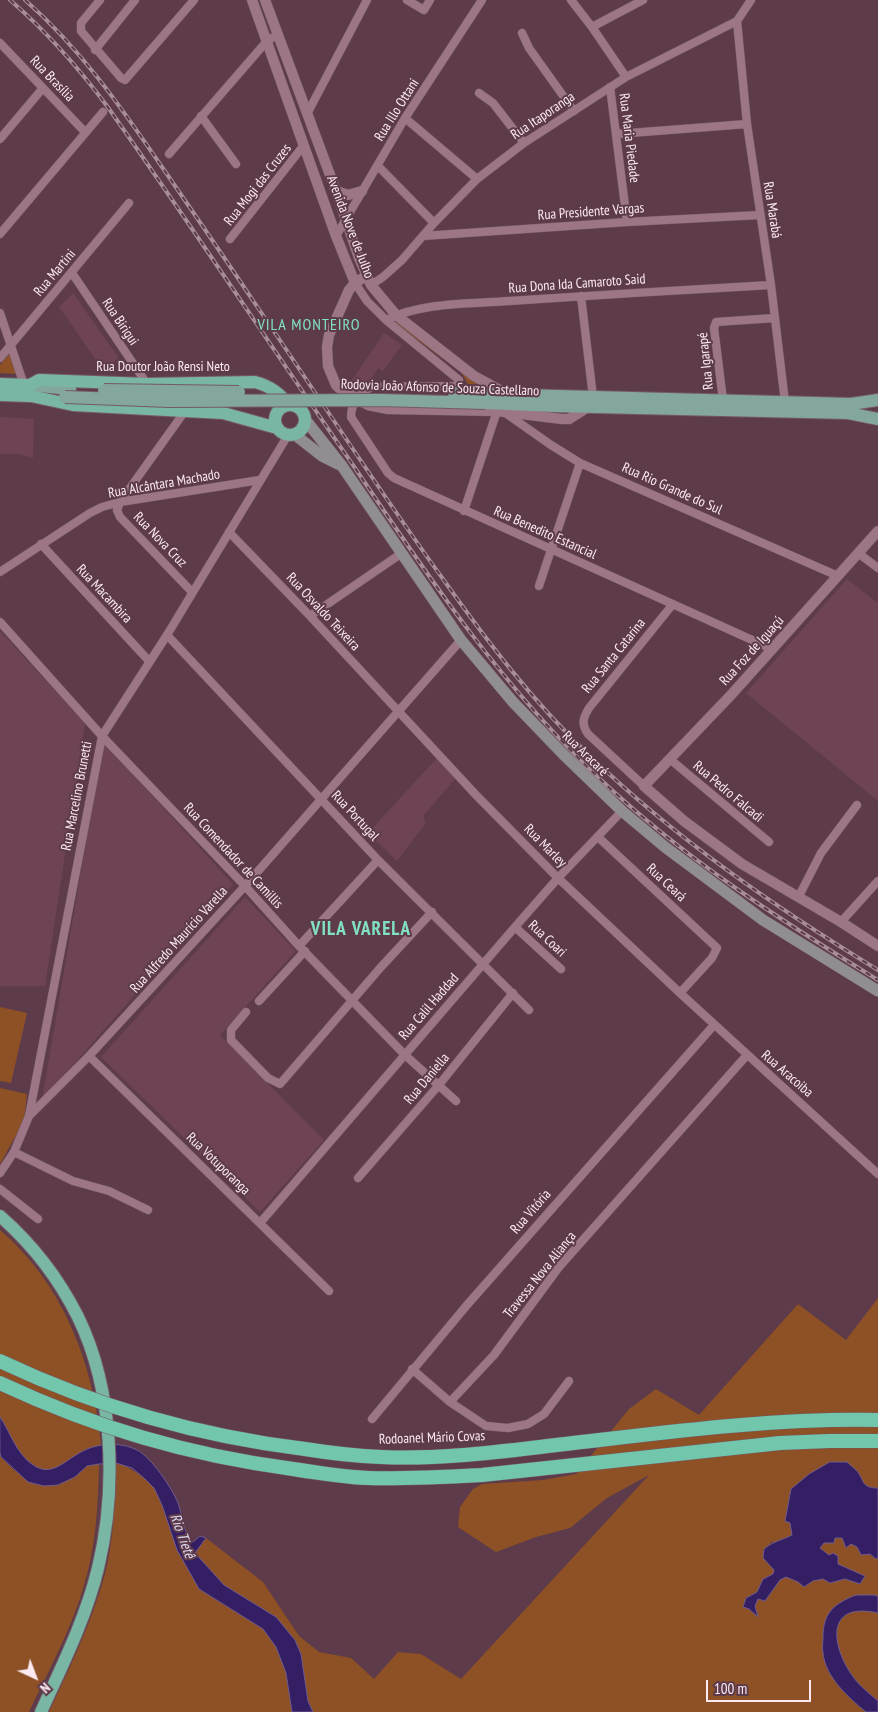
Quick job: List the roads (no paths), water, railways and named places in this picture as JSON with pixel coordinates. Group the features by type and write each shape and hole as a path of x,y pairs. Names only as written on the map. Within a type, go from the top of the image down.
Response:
{"highway":[{"name":"Rua Doutor João Rensi Neto","path":"28,389 39,380 146,384 255,382 274,389 289,405"},
{"name":"Rodovia João Afonso de Souza Castellano","path":"0,384 28,389"},
{"name":"Rodovia João Afonso de Souza Castellano","path":"0,394 28,389"},
{"path":"28,389 74,405 223,413 286,432 303,426 304,418 299,409 289,405 284,406 276,413 275,418 286,432"},
{"path":"0,1216 28,1242 78,1317 93,1357 105,1408 109,1450 109,1488 104,1543 90,1598 41,1712"},
{"name":"Rodoanel Mário Covas","path":"0,1361 78,1395 126,1412 172,1425 255,1443 381,1457 480,1454 721,1426 826,1420 878,1420"},
{"path":"0,1383 45,1404 92,1422 183,1450 260,1465 368,1478 431,1478 482,1475 771,1444 878,1441"}],"main road":[{"name":"Rodovia João Afonso de Souza Castellano","path":"28,389 68,393 171,392 484,398 840,412 878,419"},
{"name":"Rodovia João Afonso de Souza Castellano","path":"484,398 508,394 591,402 723,400 851,404 878,400"},
{"name":"Rua Aracaré","path":"304,418 342,466 461,640 535,726 622,812 665,847 763,920 878,991"},
{"name":"Rua Aracaré","path":"286,432 322,456 342,466"}],"street":[{"path":"100,0 82,23 80,31 120,78 125,80 128,79 194,0"},
{"path":"95,50 135,0"},
{"name":"Avenida Nove de Julho","path":"252,0 336,236 355,283 367,301 386,320 459,380 457,386 373,387 366,389 356,398"},
{"name":"Avenida Nove de Julho","path":"265,0 368,280 396,315 474,376 508,394"},
{"path":"307,114 367,0"},
{"path":"407,0 424,10 430,0"},
{"name":"Rua Illo Ottani","path":"336,236 406,118 482,0"},
{"path":"571,0 626,77"},
{"path":"592,27 644,0"},
{"name":"Rua Itaporanga","path":"368,280 391,270 477,179 524,143 626,77 737,21 751,0"},
{"name":"Rua Marabá","path":"737,21 747,124 771,285 785,402"},
{"path":"522,33 529,48 574,110"},
{"path":"170,154 267,41 277,35"},
{"name":"Rua Brasília","path":"0,43 85,132"},
{"name":"Rua Maria Piedade","path":"610,87 627,222"},
{"path":"0,139 43,88"},
{"path":"479,93 492,103 524,143"},
{"path":"0,234 102,112"},
{"path":"201,116 236,164"},
{"path":"406,118 477,179"},
{"path":"617,134 747,124"},
{"name":"Rua Mogi das Cruzes","path":"230,239 304,145"},
{"path":"378,166 434,224"},
{"path":"336,191 348,195 362,191"},
{"name":"Rua Martini","path":"0,358 12,346 129,203"},
{"name":"Rua Presidente Vargas","path":"423,236 760,215"},
{"name":"Rua Birigui","path":"72,273 146,384"},
{"path":"368,280 355,283 344,297 329,335 327,347 328,366 336,385 356,398 368,405 398,410 501,412 569,419 591,402 581,296"},
{"name":"Rua Dona Ida Camaroto Said","path":"386,320 396,315 423,308 581,296 771,285"},
{"path":"0,313 28,389"},
{"name":"Rua Igarapé","path":"723,400 714,328 716,322 775,318"},
{"name":"Rua Benedito Estancial","path":"356,398 351,417 388,473 401,483 772,649"},
{"path":"120,502 185,411"},
{"path":"464,511 501,412"},
{"name":"Rua Rio Grande do Sul","path":"501,412 580,463 838,576"},
{"name":"Rua Marcelino Brunetti","path":"0,1173 14,1152 29,1116 102,736 167,635 260,480 286,432"},
{"path":"539,586 580,463"},
{"name":"Rua Alcântara Machado","path":"0,572 41,544 102,507 120,502 260,480"},
{"name":"Rua Nova Cruz","path":"120,502 117,510 120,517 192,592"},
{"name":"Rua Foz de Iguaçú","path":"644,786 772,649 878,531"},
{"name":"Rua Osvaldo Teixeira","path":"229,532 398,711"},
{"name":"Rua Macambira","path":"41,544 149,661"},
{"path":"310,616 402,552"},
{"path":"858,553 878,568"},
{"name":"Rua Santa Catarina","path":"644,786 584,728 583,720 589,708 673,604"},
{"name":"Rua Comendador de Camillis","path":"0,622 102,736 352,1001 405,1055 456,1101"},
{"name":"Rua Portugal","path":"167,635 378,860 529,1010"},
{"name":"Rua Alfredo Maurício Varella","path":"29,1116 89,1056 245,886 461,640"},
{"name":"Rua Marley","path":"398,711 477,796 558,878 680,993"},
{"name":"Rua Pedro Falcadi","path":"670,760 769,842"},
{"path":"644,786 684,821 742,864 799,896 878,946"},
{"path":"799,896 821,853 857,806"},
{"name":"Rua Calil Haddad","path":"260,1223 558,878 622,812"},
{"name":"Rua Ceará","path":"598,837 717,948 712,958 680,993"},
{"path":"259,1002 302,948 378,860"},
{"path":"841,922 878,881"},
{"path":"246,1012 231,1030 232,1041 273,1082 280,1084 381,966 432,912"},
{"name":"Rua Coari","path":"515,927 561,969"},
{"name":"Rua Daniella","path":"358,1178 438,1086 512,993"},
{"name":"Rua Aracoiba","path":"680,993 875,1171"},
{"name":"Rua Vitória","path":"372,1419 479,1290 714,1025"},
{"name":"Travessa Nova Aliança","path":"450,1402 494,1355 559,1267 747,1055"},
{"name":"Rua Votuporanga","path":"89,1056 329,1290"},
{"path":"14,1152 73,1181 110,1191 148,1210"},
{"path":"0,1189 38,1219"},
{"path":"412,1369 450,1402 486,1426 508,1428 528,1424 544,1414 570,1381"}],"water":[{"name":"Rio Tietê","path":"0,1417 26,1459 42,1469 56,1467 85,1450 104,1445 131,1447 143,1454 166,1481 175,1497 189,1538 193,1542 200,1536 206,1538 195,1553 224,1585 276,1617 295,1640 301,1654 308,1701 313,1712 292,1712 286,1673 276,1647 263,1629 199,1589 177,1550 162,1505 154,1488 144,1478 132,1468 116,1463 87,1466 75,1477 58,1485 44,1486 28,1482 1,1457"},
{"path":"830,1462 847,1462 857,1471 866,1485 878,1488 878,1558 876,1559 870,1554 861,1555 857,1547 851,1544 846,1548 842,1538 835,1538 834,1543 824,1543 820,1548 829,1555 833,1553 838,1556 838,1564 865,1576 860,1584 845,1579 830,1583 823,1579 813,1581 804,1587 786,1577 780,1580 765,1601 758,1599 755,1606 758,1617 749,1609 743,1607 746,1598 757,1592 763,1579 773,1574 774,1570 763,1558 764,1549 792,1535 790,1523 785,1521 791,1489 809,1474"},
{"path":"856,1595 878,1596 878,1613 859,1611 847,1614 840,1622 837,1632 838,1645 849,1671 858,1683 878,1701 878,1712 866,1712 845,1694 828,1670 823,1653 824,1628 828,1615 836,1605"}],"railway":[{"path":"10,0 62,50 107,106 439,591 499,670 531,707 600,779 666,836 769,911 878,980"},
{"path":"25,0 64,38 115,100 419,545 476,625 549,714 589,755 656,815 764,896 878,970"}],"district":[{"name":"VILA MONTEIRO","path":"309,325"},
{"name":"VILA VARELA","path":"361,930"}]}
